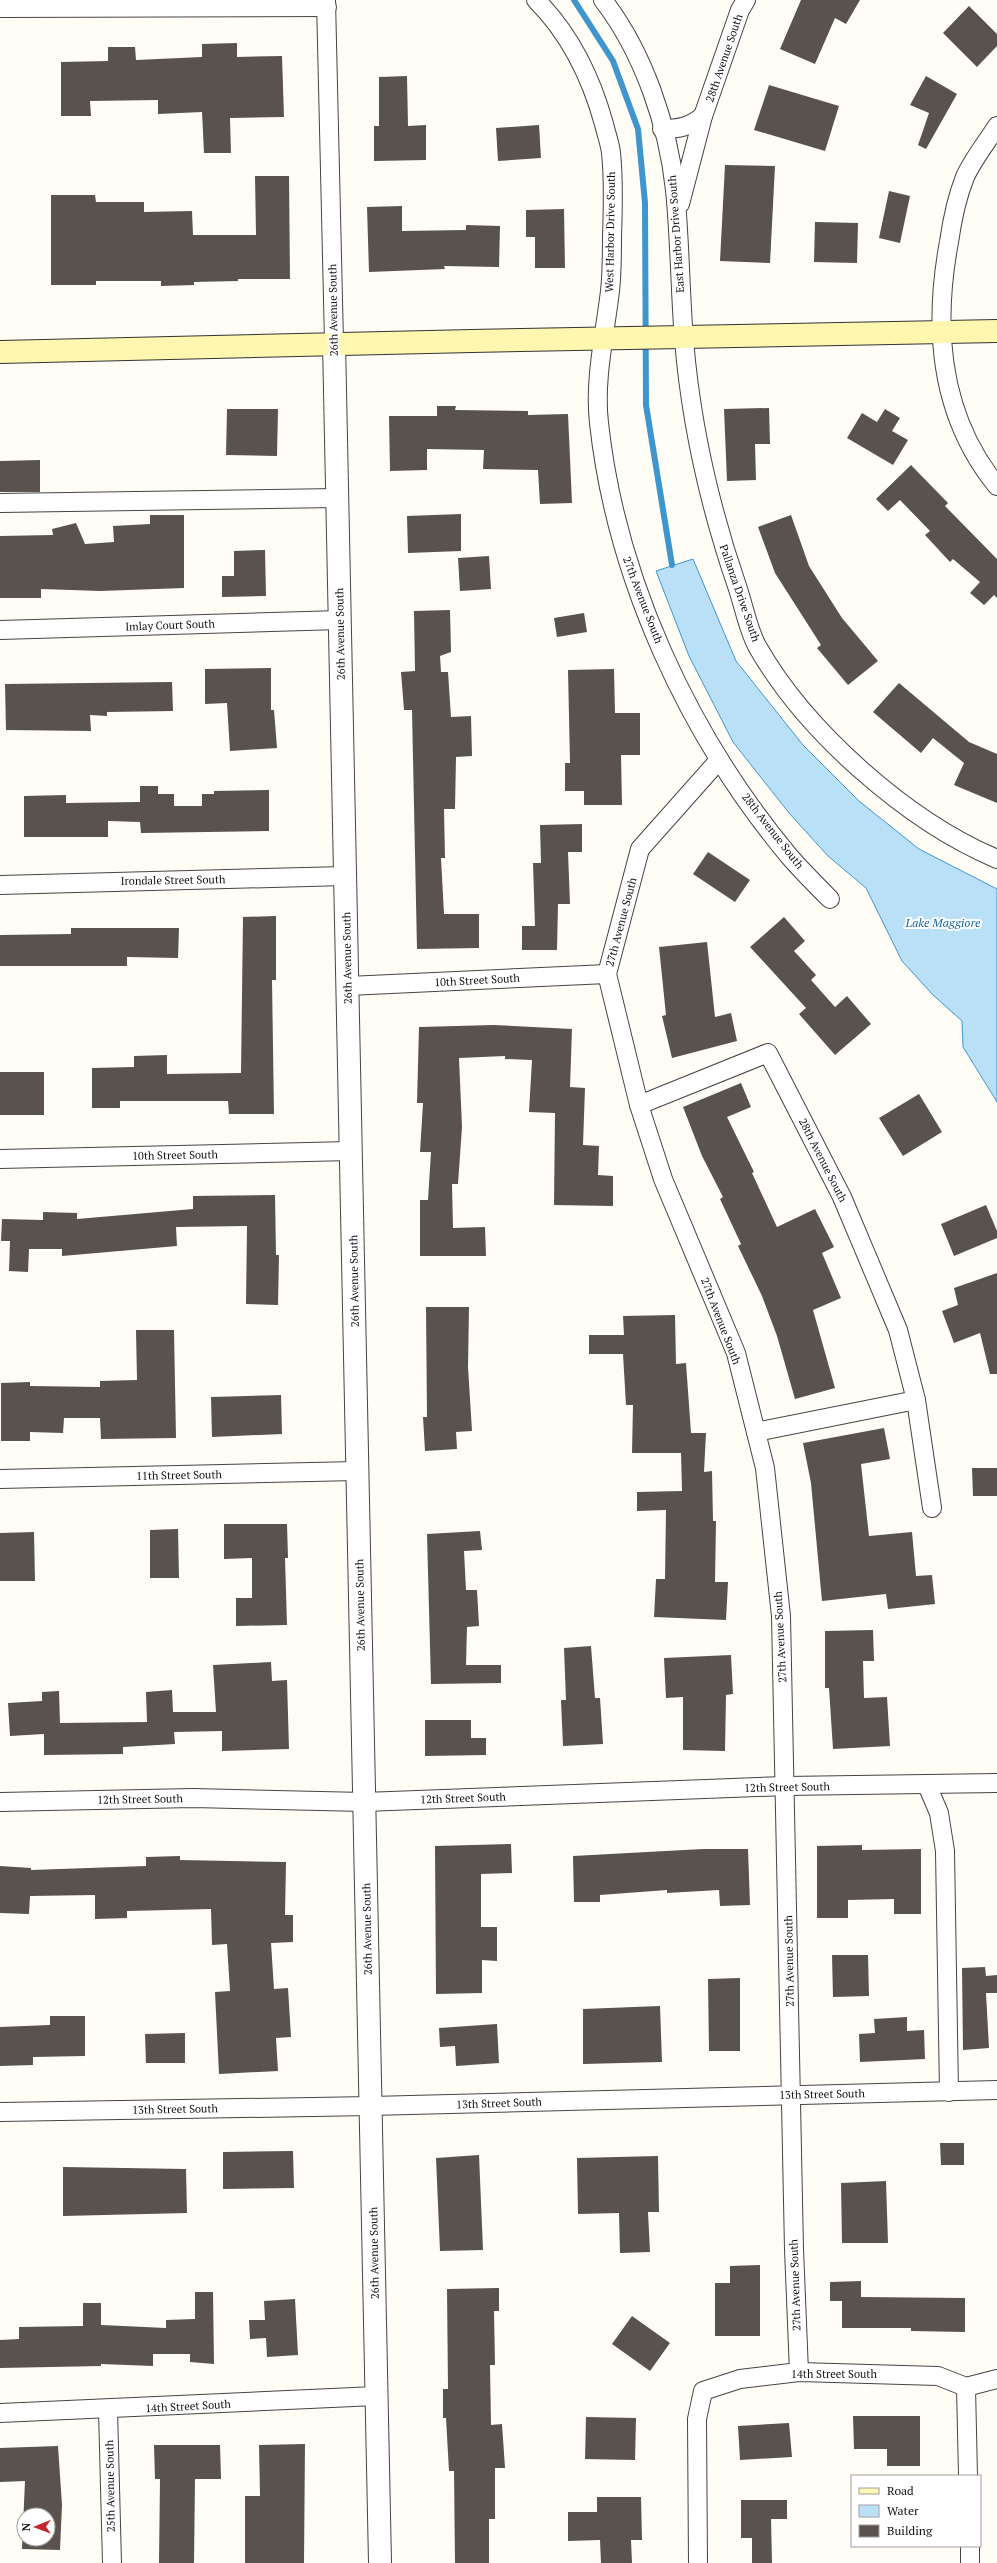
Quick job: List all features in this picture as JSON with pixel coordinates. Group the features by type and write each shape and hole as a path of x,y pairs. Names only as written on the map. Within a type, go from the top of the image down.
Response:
{"main road":[{"path":"0,352 334,342 684,339 997,331"}],"street":[{"name":"West Harbor Drive South","path":"536,0 563,30 580,58 597,100 611,151 613,202 611,278 604,340"},
{"name":"East Harbor Drive South","path":"603,0 616,17 636,53 662,129 675,189 684,339"},
{"name":"28th Avenue South","path":"677,218 703,116 738,17 746,0"},
{"path":"0,8 326,3"},
{"name":"26th Avenue South","path":"326,3 348,986 380,2563"},
{"name":"28th Avenue South","path":"662,129 681,129 692,125 703,116"},
{"path":"997,126 965,178 952,223 941,283 940,332 942,357 956,415 981,467 997,486"},
{"name":"Pallanza Drive South","path":"684,339 690,405 707,487 757,644 798,706 849,758 912,812 967,846 997,859"},
{"name":"27th Avenue South","path":"604,340 598,384 598,421 608,491 624,554 652,627 679,689 719,760 640,849 607,974 639,1105 663,1179 736,1353 765,1468 781,1616 794,2249 799,2372"},
{"path":"0,503 337,498"},
{"name":"Imlay Court South","path":"0,630 340,620"},
{"name":"28th Avenue South","path":"719,760 789,856 830,899"},
{"name":"Irondale Street South","path":"0,885 345,876"},
{"name":"10th Street South","path":"348,986 607,974"},
{"name":"28th Avenue South","path":"639,1105 768,1054 842,1197 898,1330 916,1400 932,1508"},
{"name":"10th Street South","path":"0,1159 351,1152"},
{"path":"756,1432 916,1400"},
{"name":"11th Street South","path":"0,1479 357,1471"},
{"name":"12th Street South","path":"0,1802 192,1798 364,1802 785,1786 997,1783"},
{"path":"927,1785 939,1814 945,1851 949,2092"},
{"name":"13th Street South","path":"0,2112 371,2106 997,2090"},
{"name":"14th Street South","path":"698,2563 697,2419 703,2391 740,2379 799,2372 938,2376 966,2387"},
{"path":"968,2475 966,2387 997,2379"},
{"name":"14th Street South","path":"0,2413 108,2410 376,2396"},
{"name":"25th Avenue South","path":"108,2410 112,2563"},
{"path":"970,2547 970,2563"}],"water":[{"name":"Lake Maggiore","path":"693,559 736,661 803,745 859,801 919,849 997,889 997,1102 963,1047 962,1021 933,995 902,961 866,888 828,856 789,813 733,742 689,656 656,571"}],"building":[{"path":"801,0 860,0 846,24 835,18 815,64 780,49"},
{"path":"969,6 997,34 997,46 977,67 943,33"},
{"path":"237,43 237,57 282,56 284,117 230,118 231,153 204,153 202,112 158,114 158,100 90,101 91,116 61,116 61,62 108,61 108,47 135,47 136,60 202,57 202,44"},
{"path":"407,76 408,126 426,125 426,160 374,161 374,126 379,126 379,77"},
{"path":"926,76 957,94 926,149 918,145 929,113 910,105"},
{"path":"769,85 839,106 825,151 754,130"},
{"path":"539,125 541,158 498,161 496,128"},
{"path":"725,165 775,166 770,263 720,261"},
{"path":"255,176 289,176 290,279 238,279 238,281 194,282 194,285 161,286 161,281 96,281 96,285 51,285 51,195 95,195 96,202 144,202 144,212 192,211 193,235 256,235"},
{"path":"889,191 910,196 900,243 879,238"},
{"path":"402,206 402,231 466,230 466,225 500,226 499,267 444,266 445,269 369,272 367,207"},
{"path":"564,209 565,268 535,268 535,237 526,237 526,210"},
{"path":"815,222 858,223 857,263 814,262"},
{"path":"437,406 456,406 455,410 528,411 528,415 568,414 572,503 540,504 538,470 483,469 484,450 427,449 427,470 390,471 389,416 437,416"},
{"path":"769,408 770,444 755,444 756,480 727,481 724,409"},
{"path":"227,409 278,409 277,456 226,455"},
{"path":"885,409 900,418 892,431 908,440 893,465 847,438 862,413 877,422"},
{"path":"40,460 40,492 0,492 0,461"},
{"path":"911,465 948,503 945,506 997,559 997,598 994,595 984,605 970,593 980,582 953,559 950,562 925,535 930,531 900,500 888,511 876,499"},
{"path":"461,514 461,551 408,553 407,516"},
{"path":"150,515 184,515 184,588 100,591 41,589 41,598 0,598 0,536 53,535 52,529 76,523 85,544 114,542 113,526 150,524"},
{"path":"791,515 809,566 842,618 878,661 848,685 817,648 821,645 775,573 758,527"},
{"path":"265,550 266,596 222,597 222,576 234,576 234,551"},
{"path":"489,556 491,589 460,591 458,558"},
{"path":"450,610 451,652 440,656 441,672 448,672 451,717 471,716 472,756 456,757 455,809 444,809 445,858 441,858 444,914 479,914 479,948 417,949 412,710 404,710 401,672 415,671 414,611"},
{"path":"584,613 587,632 557,637 554,618"},
{"path":"271,668 271,710 274,710 277,748 230,751 227,703 205,704 205,669"},
{"path":"614,669 615,713 640,713 640,755 621,755 622,805 584,805 584,791 565,791 565,763 570,763 568,670"},
{"path":"172,682 173,711 107,712 107,716 90,715 91,731 6,730 5,684"},
{"path":"899,683 969,742 997,754 997,803 954,785 964,763 933,738 921,753 873,712"},
{"path":"140,786 158,786 158,794 174,794 174,806 202,806 202,794 214,794 214,791 269,790 269,831 141,833 140,822 108,821 108,837 24,837 24,796 66,795 66,803 140,802"},
{"path":"582,824 582,852 568,852 570,904 558,904 557,950 522,950 522,926 535,926 533,863 541,863 540,825"},
{"path":"708,852 750,880 735,902 693,874"},
{"path":"276,916 276,980 272,980 274,1114 229,1114 228,1101 120,1101 120,1108 92,1108 92,1068 134,1067 134,1056 167,1055 167,1074 241,1073 243,917"},
{"path":"784,917 805,941 794,951 816,975 811,980 835,1007 847,996 871,1024 835,1055 799,1014 806,1008 750,947"},
{"path":"71,928 179,928 178,958 127,957 127,966 0,966 0,935 71,934"},
{"path":"707,942 715,1017 731,1013 737,1041 672,1058 662,1016 666,1015 659,947"},
{"path":"494,1025 572,1029 570,1087 585,1088 583,1145 599,1146 598,1175 613,1176 613,1206 554,1205 555,1113 529,1112 532,1060 505,1059 505,1056 459,1058 462,1127 458,1184 452,1184 453,1228 485,1227 486,1256 420,1256 420,1200 428,1200 431,1152 420,1152 423,1103 417,1103 419,1027"},
{"path":"0,1072 44,1072 44,1115 0,1115"},
{"path":"741,1083 751,1107 727,1117 754,1172 752,1173 777,1227 815,1209 834,1247 822,1253 841,1298 813,1310 835,1388 795,1399 777,1336 762,1296 738,1246 741,1244 720,1199 723,1197 702,1156 683,1107"},
{"path":"919,1094 942,1132 903,1156 879,1118"},
{"path":"275,1195 276,1255 279,1255 278,1305 246,1304 247,1226 176,1227 177,1246 62,1256 62,1249 29,1249 28,1272 9,1271 10,1241 1,1241 2,1219 43,1220 43,1212 77,1213 77,1219 193,1209 193,1196"},
{"path":"986,1205 997,1231 997,1238 954,1256 941,1224"},
{"path":"997,1273 997,1374 990,1374 980,1333 954,1343 942,1311 958,1305 954,1288"},
{"path":"426,1307 469,1307 468,1367 472,1431 456,1432 457,1449 425,1451 423,1417 427,1417"},
{"path":"675,1315 676,1364 686,1363 691,1433 706,1433 704,1472 712,1471 713,1521 716,1521 715,1582 728,1582 726,1620 654,1617 656,1579 665,1579 666,1510 637,1511 637,1492 682,1491 681,1453 632,1453 633,1405 626,1405 623,1354 589,1354 589,1335 624,1335 623,1316"},
{"path":"136,1330 174,1330 176,1438 101,1439 100,1418 64,1418 63,1433 30,1432 30,1441 1,1441 1,1383 30,1382 30,1386 100,1387 100,1381 137,1380"},
{"path":"281,1395 282,1434 212,1437 211,1397"},
{"path":"884,1428 890,1459 861,1464 869,1536 912,1532 916,1576 932,1575 935,1604 888,1609 886,1594 822,1601 811,1483 803,1443"},
{"path":"972,1468 997,1468 997,1496 973,1496"},
{"path":"224,1524 287,1524 288,1558 285,1558 287,1625 236,1626 236,1598 252,1598 252,1558 224,1559"},
{"path":"178,1529 179,1578 150,1578 150,1530"},
{"path":"480,1531 482,1550 464,1551 466,1590 477,1590 479,1626 467,1627 466,1665 501,1665 501,1683 431,1684 427,1534"},
{"path":"34,1532 35,1581 0,1581 0,1533"},
{"path":"873,1630 874,1661 863,1661 864,1698 887,1697 890,1746 833,1749 829,1688 825,1688 825,1631"},
{"path":"591,1646 595,1698 600,1698 603,1744 563,1746 561,1700 566,1700 564,1648"},
{"path":"731,1655 733,1694 726,1695 725,1751 683,1750 683,1697 666,1698 664,1658"},
{"path":"271,1662 272,1681 287,1680 289,1749 222,1751 222,1731 174,1732 175,1744 123,1747 123,1754 44,1755 44,1734 10,1736 8,1703 42,1701 42,1692 59,1691 60,1723 147,1722 146,1692 172,1690 173,1712 216,1712 213,1665"},
{"path":"425,1720 471,1720 471,1738 486,1738 486,1755 425,1756"},
{"path":"511,1844 512,1873 481,1874 481,1927 497,1927 497,1961 482,1960 482,1993 436,1994 435,1846"},
{"path":"862,1845 862,1850 921,1849 921,1914 894,1914 894,1899 848,1900 848,1918 817,1918 817,1846"},
{"path":"703,1849 748,1849 750,1905 720,1906 719,1890 667,1893 667,1890 600,1895 600,1902 574,1902 573,1856"},
{"path":"180,1856 180,1860 286,1862 285,1915 293,1915 293,1942 271,1943 274,1989 288,1988 291,2037 276,2038 278,2071 219,2074 215,1992 230,1991 227,1944 212,1945 211,1909 127,1911 127,1918 95,1919 95,1895 30,1896 29,1914 0,1913 0,1866 31,1868 31,1870 146,1866 146,1857"},
{"path":"832,1955 868,1955 869,1996 833,1997"},
{"path":"985,1967 986,1976 997,1975 997,1993 986,1993 989,2048 963,2050 962,1968"},
{"path":"740,1978 740,2051 709,2051 708,1979"},
{"path":"660,2006 662,2062 583,2064 583,2009"},
{"path":"50,2016 85,2016 85,2056 33,2057 33,2065 0,2066 0,2027 50,2025"},
{"path":"907,2017 907,2031 924,2030 925,2059 860,2062 859,2034 875,2033 874,2019"},
{"path":"497,2024 499,2063 456,2066 455,2046 440,2047 439,2028"},
{"path":"185,2033 185,2063 146,2063 145,2034"},
{"path":"940,2143 964,2143 964,2165 941,2165"},
{"path":"293,2151 294,2188 223,2189 223,2152"},
{"path":"479,2155 483,2250 440,2251 436,2158"},
{"path":"658,2156 659,2212 648,2212 650,2252 620,2253 619,2213 578,2214 577,2158"},
{"path":"63,2167 186,2169 187,2213 63,2216"},
{"path":"886,2181 888,2243 842,2243 841,2183"},
{"path":"760,2265 760,2336 715,2336 715,2283 730,2283 730,2266"},
{"path":"861,2281 861,2297 965,2298 965,2332 911,2331 911,2328 842,2328 842,2301 830,2301 830,2282"},
{"path":"499,2288 499,2311 494,2311 495,2365 490,2365 491,2425 502,2424 505,2468 495,2468 495,2519 489,2519 489,2563 455,2563 454,2471 449,2471 446,2418 443,2418 443,2389 448,2389 447,2289"},
{"path":"195,2292 213,2292 214,2364 190,2362 190,2354 153,2354 153,2366 101,2364 101,2366 0,2368 0,2340 19,2339 19,2327 83,2326 83,2303 101,2303 101,2325 166,2328 166,2320 195,2319"},
{"path":"295,2299 298,2355 267,2357 266,2338 250,2339 249,2320 265,2320 264,2301"},
{"path":"632,2316 670,2343 650,2371 612,2344"},
{"path":"853,2416 920,2416 920,2466 887,2466 887,2449 854,2449"},
{"path":"586,2417 636,2418 635,2460 585,2459"},
{"path":"789,2423 792,2457 740,2460 738,2426"},
{"path":"305,2444 304,2563 245,2563 245,2496 260,2496 259,2445"},
{"path":"154,2445 220,2445 221,2479 195,2479 194,2563 159,2563 160,2479 155,2479"},
{"path":"58,2446 62,2505 60,2550 22,2549 22,2547 56,2547 56,2507 24,2507 25,2481 0,2482 0,2448"},
{"path":"597,2497 641,2497 642,2540 631,2540 632,2563 601,2563 600,2540 568,2541 568,2512 597,2512"},
{"path":"741,2500 787,2500 787,2519 771,2519 772,2563 752,2563 752,2538 741,2538"}],"waterway":[{"path":"574,0 613,61 638,129 645,203 646,405 672,565"}]}
